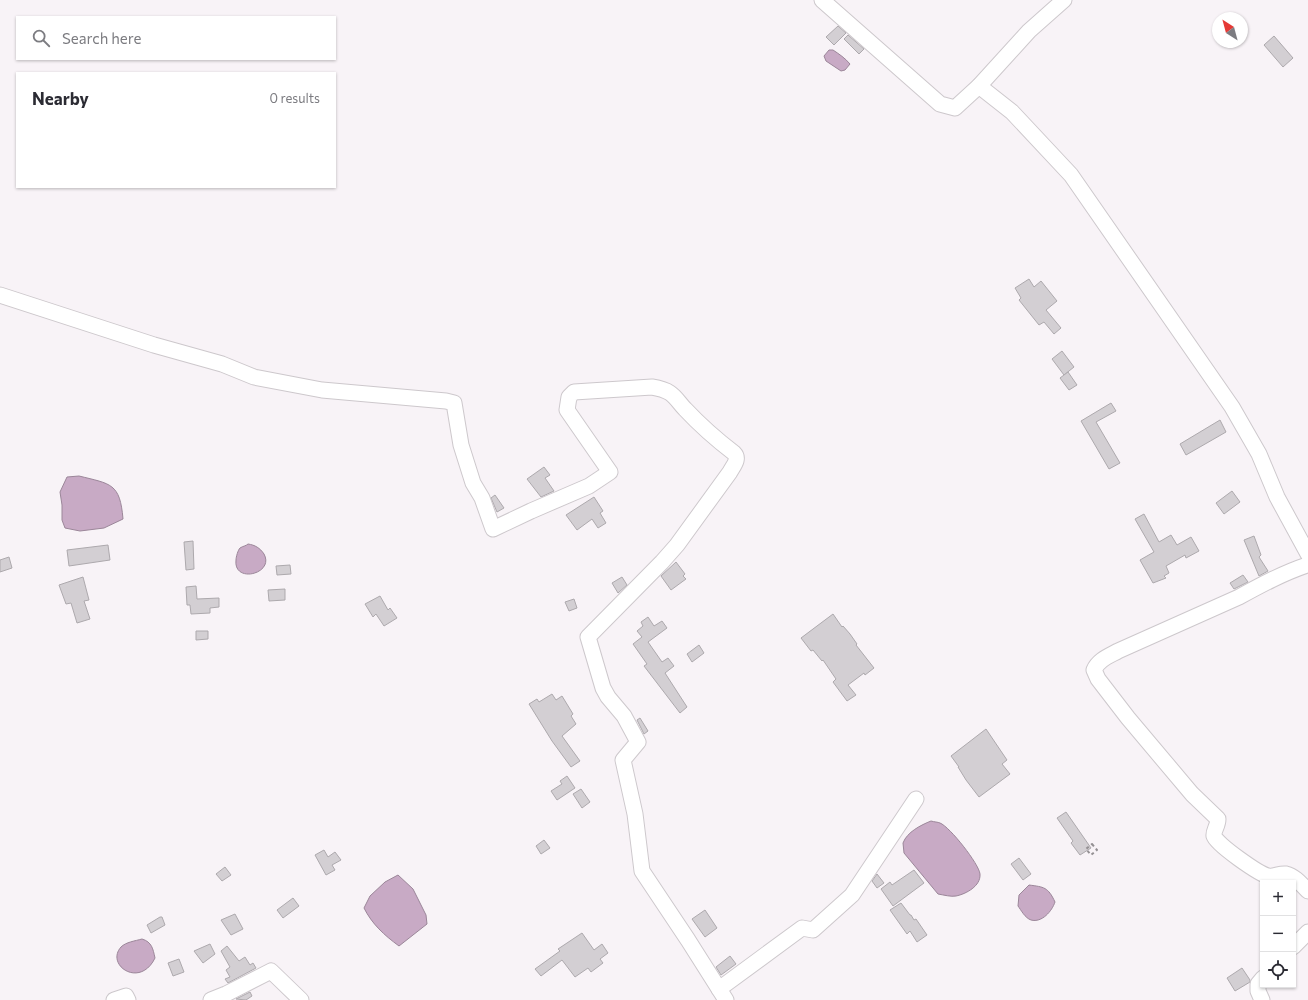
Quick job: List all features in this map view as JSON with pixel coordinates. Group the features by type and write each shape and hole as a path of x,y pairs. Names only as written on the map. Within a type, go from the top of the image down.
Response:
{"street":[{"path":"822,0 940,104 954,108 979,86 1029,31 1064,0"},
{"path":"979,86 1012,112 1071,175 1232,407 1259,454 1277,497 1308,554"},
{"path":"0,295 222,364 254,377 322,390 446,401 454,403 461,445 473,483 482,498 493,529 589,486 610,472 567,410 569,397 574,392 652,387 669,392 676,397 714,437 734,453 737,456 737,460 730,472 677,545 588,637 603,688 608,697 624,716 638,742 623,760 635,814 642,871 722,994 802,928 813,930 852,896 916,799"},
{"path":"1308,563 1307,565 1257,587 1239,597 1118,651 1102,660 1094,670 1098,679 1128,718 1192,794 1218,819 1214,836 1220,844 1259,872 1267,876 1286,874 1294,878 1308,891"},
{"path":"1296,945 1308,932"},
{"path":"211,1000 272,971 301,1000"},
{"path":"1260,982 1258,984 1258,991 1262,1000"},
{"path":"114,1000 126,996 128,1000"}],"path":[{"path":"1092,844 1097,850 1091,855 1086,849 1092,844"}],"shaded area":[{"path":"829,50 833,50 850,64 845,70 841,71 826,61 824,56"},
{"path":"79,476 99,481 112,487 119,498 122,507 123,519 104,528 80,531 65,528 62,520 60,492 67,477"},
{"path":"248,544 261,550 266,561 264,567 253,574 241,572 237,567 236,560 239,549"},
{"path":"931,821 945,826 957,838 975,862 980,874 980,878 975,886 960,895 947,896 938,894 904,853 903,843 908,835"},
{"path":"398,875 413,889 426,915 427,924 399,946 379,929 364,908 370,896 385,882"},
{"path":"1029,885 1038,886 1045,889 1050,893 1055,902 1052,909 1046,916 1039,920 1029,919 1018,906 1019,895"},
{"path":"142,939 150,944 155,958 149,967 141,972 133,973 126,971 117,961 117,954 123,945"}],"building":[{"path":"838,26 846,33 834,45 826,37"},
{"path":"848,35 864,49 859,54 844,39"},
{"path":"1274,36 1293,58 1283,67 1264,45"},
{"path":"1029,279 1034,287 1041,281 1057,301 1046,310 1061,328 1054,334 1044,322 1039,325 1019,300 1021,298 1015,288"},
{"path":"1062,351 1074,367 1064,375 1052,359"},
{"path":"1068,372 1077,385 1069,390 1060,378"},
{"path":"1111,403 1116,411 1096,422 1120,463 1109,469 1081,421"},
{"path":"1220,420 1226,432 1186,455 1180,444"},
{"path":"544,467 550,475 545,478 554,491 541,497 527,479"},
{"path":"1232,491 1240,502 1224,514 1216,503"},
{"path":"495,495 504,508 497,512 491,498"},
{"path":"594,497 603,511 600,513 606,523 598,528 592,519 577,530 566,515"},
{"path":"1144,514 1159,542 1171,535 1177,545 1191,537 1199,551 1186,558 1185,555 1166,566 1169,573 1164,576 1166,578 1153,583 1140,560 1154,552 1135,519"},
{"path":"1254,536 1261,555 1259,557 1268,571 1259,576 1244,540"},
{"path":"193,541 194,569 186,570 184,542"},
{"path":"108,545 110,560 69,566 67,550"},
{"path":"9,557 12,568 0,572 0,560"},
{"path":"676,562 685,574 683,576 686,579 671,590 661,576"},
{"path":"290,565 291,574 277,575 276,566"},
{"path":"1243,575 1248,582 1234,589 1230,583"},
{"path":"83,577 89,600 84,601 90,619 77,623 71,603 66,604 59,585"},
{"path":"622,577 627,585 618,593 612,583"},
{"path":"196,586 197,599 219,598 219,607 210,608 210,613 191,614 190,605 187,605 186,587"},
{"path":"285,589 285,600 269,601 268,590"},
{"path":"380,596 388,610 390,608 397,618 384,626 376,614 373,617 365,604"},
{"path":"574,599 577,608 569,611 565,602"},
{"path":"833,614 842,627 843,626 850,634 857,644 856,645 874,668 865,675 864,673 848,685 856,695 847,701 833,682 836,679 823,660 822,661 813,650 811,651 801,638"},
{"path":"648,617 654,626 662,621 667,628 648,642 662,662 668,658 674,666 665,673 687,707 680,713 644,666 647,664 633,644 642,637 637,631 643,626 641,622"},
{"path":"196,631 208,631 208,639 196,640"},
{"path":"699,645 704,653 692,662 687,654"},
{"path":"552,694 556,700 562,696 573,714 571,716 576,724 562,736 580,761 571,767 552,741 529,704 537,699 539,702"},
{"path":"640,718 648,731 644,734 637,720"},
{"path":"986,729 1007,760 1002,764 1010,774 979,797 951,756"},
{"path":"567,776 575,788 557,800 551,791 562,784 560,781"},
{"path":"581,789 590,802 582,808 573,794"},
{"path":"1066,812 1091,848 1080,855 1071,843 1073,841 1057,818"},
{"path":"544,840 550,848 541,854 536,846"},
{"path":"324,850 328,857 335,852 341,860 332,865 335,870 326,875 315,855"},
{"path":"1019,858 1031,874 1023,880 1011,864"},
{"path":"225,867 231,875 222,881 216,874"},
{"path":"914,870 924,883 893,906 881,889 890,882 892,885"},
{"path":"877,874 884,883 877,888 872,881"},
{"path":"293,898 299,906 283,918 277,910"},
{"path":"901,903 914,920 916,919 927,935 917,942 910,931 907,934 890,910"},
{"path":"705,910 717,928 705,937 692,919"},
{"path":"235,914 243,929 231,935 221,920"},
{"path":"162,917 165,925 151,933 147,925"},
{"path":"582,933 594,950 602,944 608,953 600,959 603,963 591,972 588,968 575,977 562,960 541,976 535,969 560,951 558,949"},
{"path":"210,944 215,954 203,963 194,951"},
{"path":"227,946 239,961 245,957 250,965 253,963 256,968 228,983 225,979 230,977 226,970 230,967 221,951"},
{"path":"730,956 736,964 721,975 716,967"},
{"path":"179,959 184,972 173,976 168,963"},
{"path":"1242,968 1250,982 1235,991 1227,978"},
{"path":"250,992 252,996 246,1000 236,999"}]}
